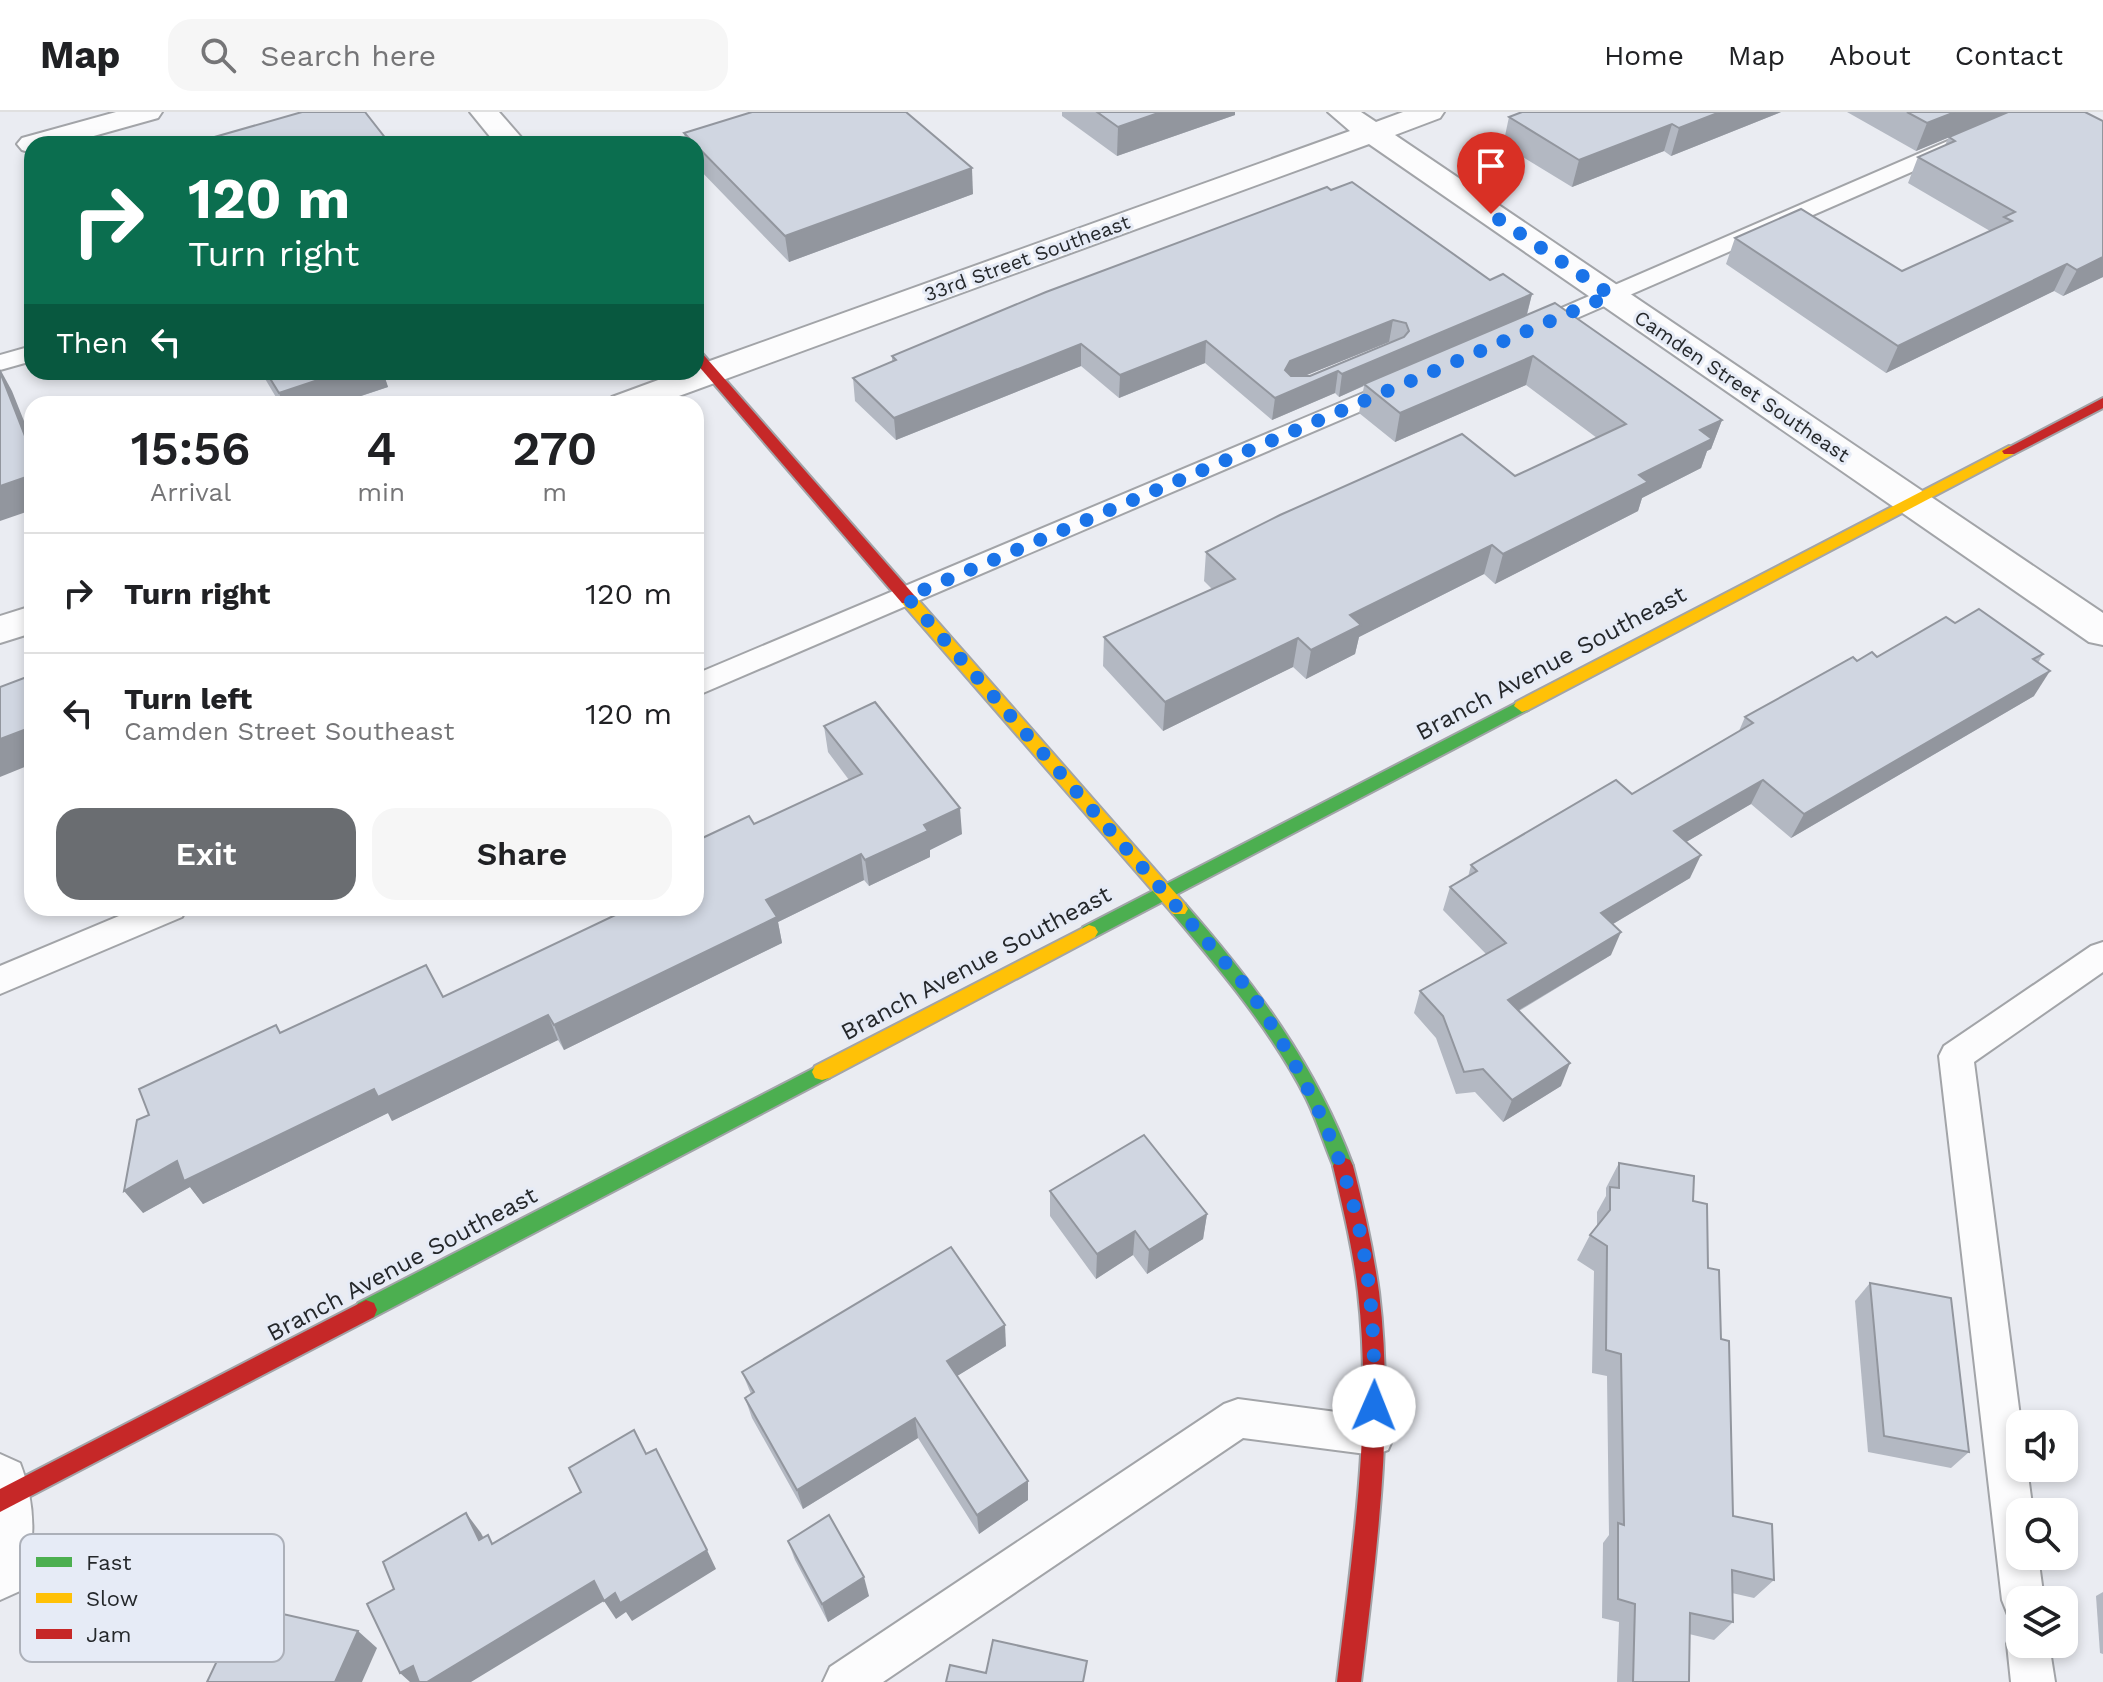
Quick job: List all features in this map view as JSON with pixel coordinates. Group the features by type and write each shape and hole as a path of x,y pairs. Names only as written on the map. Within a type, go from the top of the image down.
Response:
{"main road":[{"path":"704,365 1250,991 1296,1063 1338,1152 1356,1207 1367,1261 1375,1346 1374,1436 1349,1682"},
{"name":"Branch Avenue Southeast","path":"2,1494 2103,402"}],"street":[{"path":"61,136 148,112"},
{"path":"484,112 505,136"},
{"name":"Camden Street Southeast","path":"1342,112 2103,632"},
{"name":"33rd Street Southeast","path":"704,364 1430,112"},
{"path":"0,153 24,146"},
{"name":"33rd Street Southeast","path":"640,396 671,380"},
{"path":"0,630 24,622"},
{"path":"0,1571 2,1494"}],"lane":[{"path":"1514,337 2033,112"},
{"path":"0,363 24,356"},
{"path":"704,683 1417,379"},
{"path":"1354,380 1375,396"},
{"path":"0,980 152,916"},
{"path":"2021,1586 1956,1056 2103,955"},
{"path":"845,1682 1238,1418 1374,1436"},
{"path":"2030,1658 2033,1682"}],"building":[{"path":"302,112 365,112 384,136 218,136"},
{"path":"752,112 906,112 972,168 785,236 704,153 704,136 687,136 684,133"},
{"path":"1097,112 1161,112 1118,127"},
{"path":"1522,112 1720,112 1679,128 1672,124 1579,160 1509,117"},
{"path":"1907,112 1955,112 1927,123"},
{"path":"2008,112 2085,112 2103,121 2103,257 2077,270 2067,264 1898,346 1735,238 1801,209 1902,271 2012,221 2004,217 2015,212 1918,157 1955,141 1949,137"},
{"path":"1352,182 1490,280 1503,274 1532,294 1342,374 1338,371 1275,398 1206,341 1120,375 1081,344 894,418 853,378 896,360 892,356 1046,292 1327,187 1331,190","holes":["1393,320 1406,323 1409,331 1404,337 1310,376 1291,376 1285,370 1290,361"]},
{"path":"1555,303 1722,420 1700,430 1712,439 1639,475 1648,482 1503,554 1492,545 1350,615 1361,625 1311,650 1298,638 1165,702 1104,637 1235,579 1206,552 1280,515 1462,434 1515,476 1626,424 1533,356 1400,413 1364,384"},
{"path":"0,372 24,434 24,478 0,486"},
{"path":"271,380 318,380 279,393"},
{"path":"1979,609 2043,654 2033,659 2050,671 1804,814 1763,780 1674,831 1701,855 1601,913 1621,932 1508,1000 1570,1063 1512,1100 1483,1069 1464,1072 1443,1016 1420,991 1506,943 1450,887 1477,871 1471,865 1616,780 1632,794 1753,723 1745,717 1853,657 1857,661 1872,652 1877,657 1946,617 1955,623"},
{"path":"24,678 24,730 0,739 0,687"},
{"path":"875,702 960,808 924,825 928,831 865,860 861,854 766,900 777,917 554,1025 548,1015 378,1097 374,1089 184,1181 177,1161 124,1191 137,1120 149,1115 139,1089 276,1025 280,1033 426,965 443,997 613,916 704,916 704,837 749,816 754,824 862,774 824,726"},
{"path":"1144,1135 1207,1214 1149,1250 1135,1231 1097,1254 1050,1191"},
{"path":"1619,1163 1694,1176 1693,1201 1707,1204 1708,1268 1719,1270 1721,1339 1729,1341 1733,1516 1772,1524 1774,1580 1732,1570 1733,1622 1690,1613 1689,1682 1633,1682 1635,1604 1618,1599 1618,1523 1624,1525 1621,1354 1606,1350 1607,1246 1590,1235 1610,1210 1610,1187 1619,1188"},
{"path":"951,1247 1005,1325 947,1361 1028,1481 977,1515 915,1418 797,1490 745,1398 754,1392 742,1372"},
{"path":"1870,1283 1951,1298 1969,1452 1884,1436"},
{"path":"634,1430 646,1454 656,1449 707,1550 620,1603 615,1593 604,1601 594,1581 427,1682 419,1682 413,1666 400,1673 367,1604 394,1589 383,1562 466,1513 479,1540 488,1535 492,1544 581,1492 569,1468"},
{"path":"829,1515 864,1577 822,1604 788,1541"},
{"path":"284,1614 358,1631 335,1682 207,1682 216,1662 284,1662"},
{"path":"993,1640 1087,1661 1083,1682 946,1682 950,1665 986,1673"}],"traffic: fast":[{"path":"1089,932 1522,706"},
{"path":"1179,909 1252,998 1295,1061 1314,1094 1343,1166"},
{"path":"366,1310 822,1072"}],"traffic: slow":[{"path":"1522,706 2009,451"},
{"path":"908,599 1179,909"},
{"path":"822,1072 1089,932"}],"traffic: jam":[{"path":"704,364 908,599"},
{"path":"2009,451 2103,402"},
{"path":"1343,1166 1359,1230 1369,1294 1373,1358 1370,1487 1349,1682"},
{"path":"0,1501 366,1310"}],"route":[{"path":"1374,1406 1375,1346 1367,1261 1356,1207 1324,1117 1290,1052 1250,991 1214,948 907,597 1611,295 1491,214"}]}
